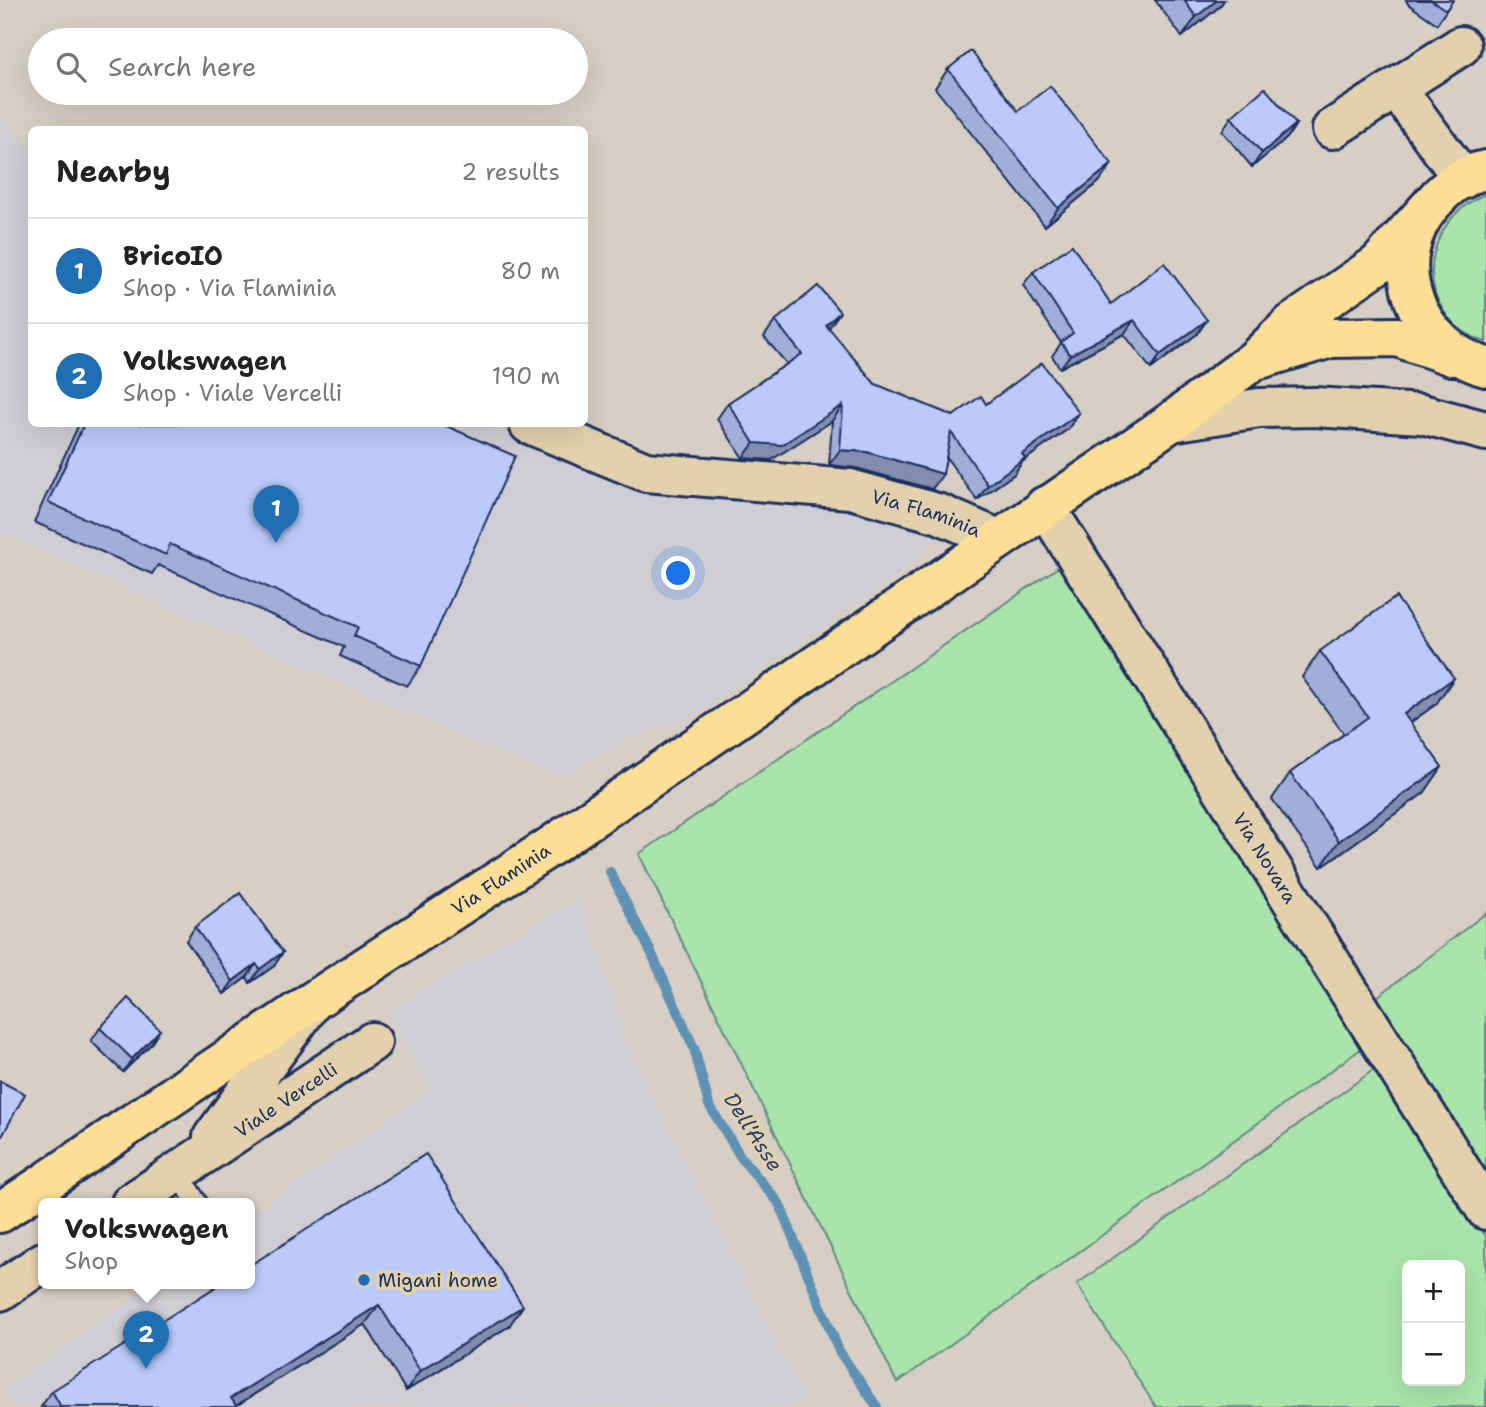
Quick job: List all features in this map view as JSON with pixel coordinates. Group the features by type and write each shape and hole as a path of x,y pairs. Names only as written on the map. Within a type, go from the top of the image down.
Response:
{"main road":[{"name":"Via Flaminia","path":"0,1213 313,1001 551,846 1171,422 1254,360 1291,324 1378,264 1463,181"},
{"path":"1463,181 1426,211 1416,229 1408,268 1410,289 1421,317 1439,342 1455,354 1480,365"},
{"name":"Via Flaminia","path":"1254,360 1331,338 1397,337 1480,365"}],"street":[{"path":"1332,129 1461,46"},
{"path":"1396,88 1463,181"},
{"path":"1171,422 1259,408 1315,407 1423,414 1486,431"},
{"name":"Via Flaminia","path":"536,427 646,472 850,489 940,514 998,538"},
{"name":"Via Novara","path":"1045,506 1486,1210"},
{"name":"Viale Vercelli","path":"191,1178 313,1001"},
{"name":"Viale Vercelli","path":"143,1198 191,1178 372,1042"},
{"path":"0,1291 38,1265"}],"shaded area":[{"path":"0,113 28,148 28,427 488,427 639,490 864,507 946,531 897,576 697,714 629,738 563,777 524,764 0,533"},
{"path":"580,897 629,1051 804,1399 790,1407 411,1407 383,1363 314,1407 234,1407 164,1289 255,1289 255,1212 430,1091 388,1011"},
{"path":"146,1289 161,1289 231,1407 14,1407 3,1390"},
{"path":"383,1365 409,1407 317,1407"}],"green space":[{"path":"1486,194 1486,342 1462,330 1445,313 1435,292 1432,270 1436,247 1446,226 1463,207"},
{"path":"1060,566 1365,1046 897,1383 639,854"},
{"path":"1486,913 1486,1187 1372,1001"},
{"path":"1379,1066 1486,1237 1486,1407 1156,1407 1077,1284"}],"building":[{"path":"1184,0 1217,0 1196,17"},
{"path":"1431,0 1453,0 1446,10"},
{"path":"971,51 1018,111 1050,86 1112,164 1058,208 948,69"},
{"path":"1265,88 1296,124 1262,153 1231,117"},
{"path":"1072,245 1111,304 1164,263 1207,320 1160,355 1134,320 1070,355 1061,342 1073,333 1033,272"},
{"path":"818,286 840,312 826,325 875,384 953,416 981,396 986,404 1042,363 1079,413 1022,454 1025,458 988,485 951,432 943,474 867,452 840,450 843,405 782,445 754,443 728,403 802,354 775,321"},
{"path":"83,427 449,427 515,456 421,666 354,636 358,627 170,544 166,555 48,502"},
{"path":"1396,597 1454,678 1404,714 1442,767 1339,841 1290,773 1368,717 1320,651"},
{"path":"240,893 283,952 260,969 256,964 233,981 195,927"},
{"path":"128,998 160,1030 132,1059 100,1028"},
{"path":"0,1081 25,1094 0,1140"},
{"name":"Migani home","path":"426,1154 523,1306 420,1371 379,1305 231,1398 237,1407 61,1407 52,1391 213,1289 255,1289 255,1262"}],"waterway":[{"name":"Dell'Asse","path":"610,872 651,952 694,1048 709,1105 742,1159 779,1203 839,1351 877,1407"}],"place":[{"name":"BricoIO","path":"276,543"},
{"name":"Migani home","path":"364,1280"},
{"name":"Volkswagen","path":"146,1369"}]}
